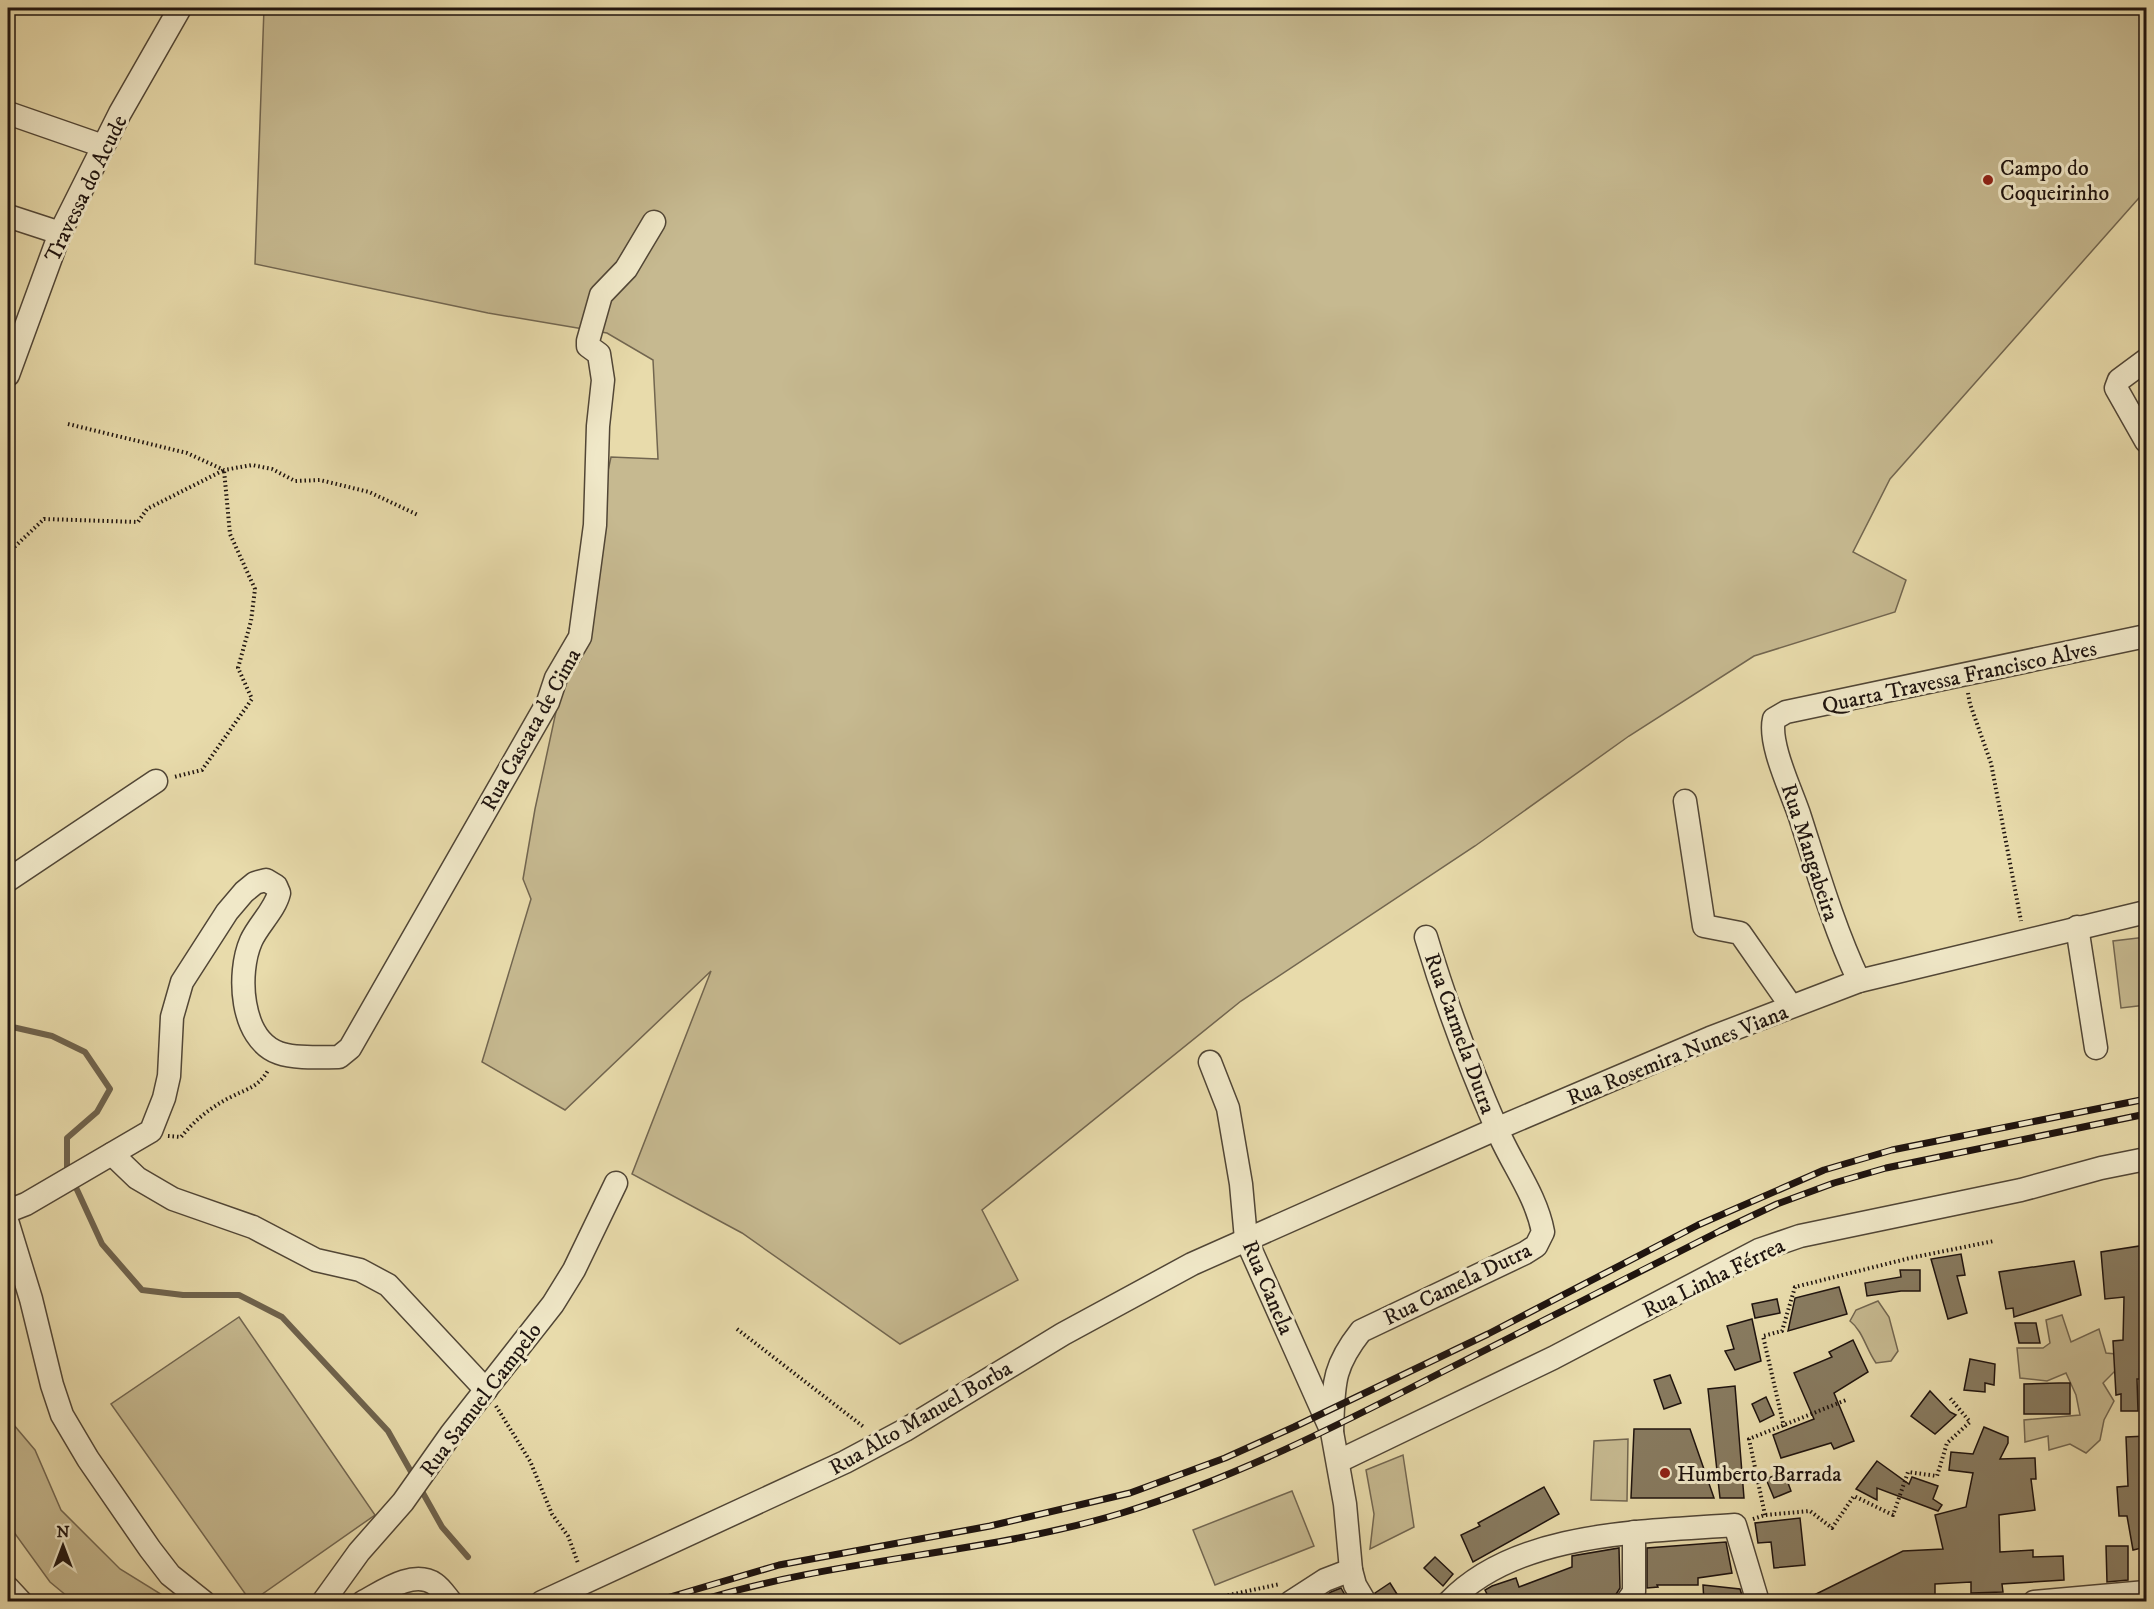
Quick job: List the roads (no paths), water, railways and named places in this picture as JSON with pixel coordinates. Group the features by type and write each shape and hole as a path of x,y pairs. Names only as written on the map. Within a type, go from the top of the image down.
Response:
{"street":[{"name":"Travessa do Acude","path":"8,375 60,233 103,146 180,8"},
{"path":"8,113 103,146"},
{"path":"8,216 60,233"},
{"name":"Rua Cascata de Cima","path":"112,1154 152,1131 169,1076 172,1017 182,982 226,912 255,883 266,880 276,886 279,893 250,942 244,990 255,1032 266,1045 280,1053 339,1057 350,1048 548,702 556,678 580,637 595,525 598,426 603,380 599,354 588,346 588,341 601,296 626,269 654,222"},
{"path":"2146,360 2116,383 2117,392 2146,441"},
{"name":"Quarta Travessa Francisco Alves","path":"1774,719 1786,712 2146,636"},
{"name":"Rua Mangabeira","path":"1774,719 1776,746 1819,880 1859,981"},
{"path":"8,880 156,781"},
{"path":"1686,801 1704,926 1740,933 1791,1006"},
{"name":"Rua Rosemira Nunes Viana","path":"1291,1219 1496,1129 1791,1006 1859,981 2146,912"},
{"path":"2077,927 2096,1048"},
{"name":"Rua Carmela Dutra","path":"1426,937 1439,981 1496,1129"},
{"name":"Rua Canela","path":"1210,1062 1228,1108 1241,1184 1246,1239 1332,1432"},
{"name":"Rua Camela Dutra","path":"1332,1432 1335,1381 1344,1353 1361,1331 1525,1253 1541,1239 1543,1232 1538,1212 1496,1129"},
{"path":"8,1211 112,1154 137,1178 173,1199 253,1227 316,1260 360,1270 388,1285 486,1390"},
{"name":"Rua Linha Férrea","path":"1339,1461 1553,1358 1759,1250 1800,1236 2020,1190 2101,1168 2146,1159"},
{"name":"Rua Samuel Campelo","path":"323,1602 359,1552 403,1502 424,1470 553,1304 574,1270 616,1183"},
{"name":"Rua Alto Manuel Borba","path":"542,1602 766,1499 882,1442 1113,1306 1192,1264 1291,1219"},
{"path":"8,1224 32,1299 62,1415 88,1459 150,1549 170,1575 204,1602"},
{"path":"1332,1432 1339,1461 1351,1570 1355,1586 1365,1602"},
{"path":"1449,1602 1467,1583 1486,1572 1536,1552 1578,1540 1634,1532 1735,1525 1758,1602"},
{"path":"1633,1598 1634,1532"},
{"path":"1287,1592 1351,1570"},
{"path":"363,1602 391,1586 412,1579 434,1583 451,1602"},
{"path":"8,1588 21,1602"},
{"path":"2034,1602 2146,1592"}],"waterway":[{"path":"8,1026 52,1036 85,1052 110,1089 97,1112 67,1138 67,1168 102,1244 142,1290 183,1295 239,1295 282,1317 388,1431 414,1477"},
{"path":"419,1486 442,1527 468,1557"}],"railway":[{"path":"653,1602 779,1565 990,1526 1130,1493 1225,1458 1294,1427 1488,1334 1698,1225 1824,1170 1892,1150 2146,1099"},
{"path":"696,1602 802,1575 1016,1538 1122,1513 1244,1468 1323,1432 1777,1204 1834,1183 1886,1168 2146,1114"}],"place":[{"name":"Campo do Coqueirinho","path":"1988,180"},
{"name":"Humberto Barrada","path":"1665,1473"}]}
